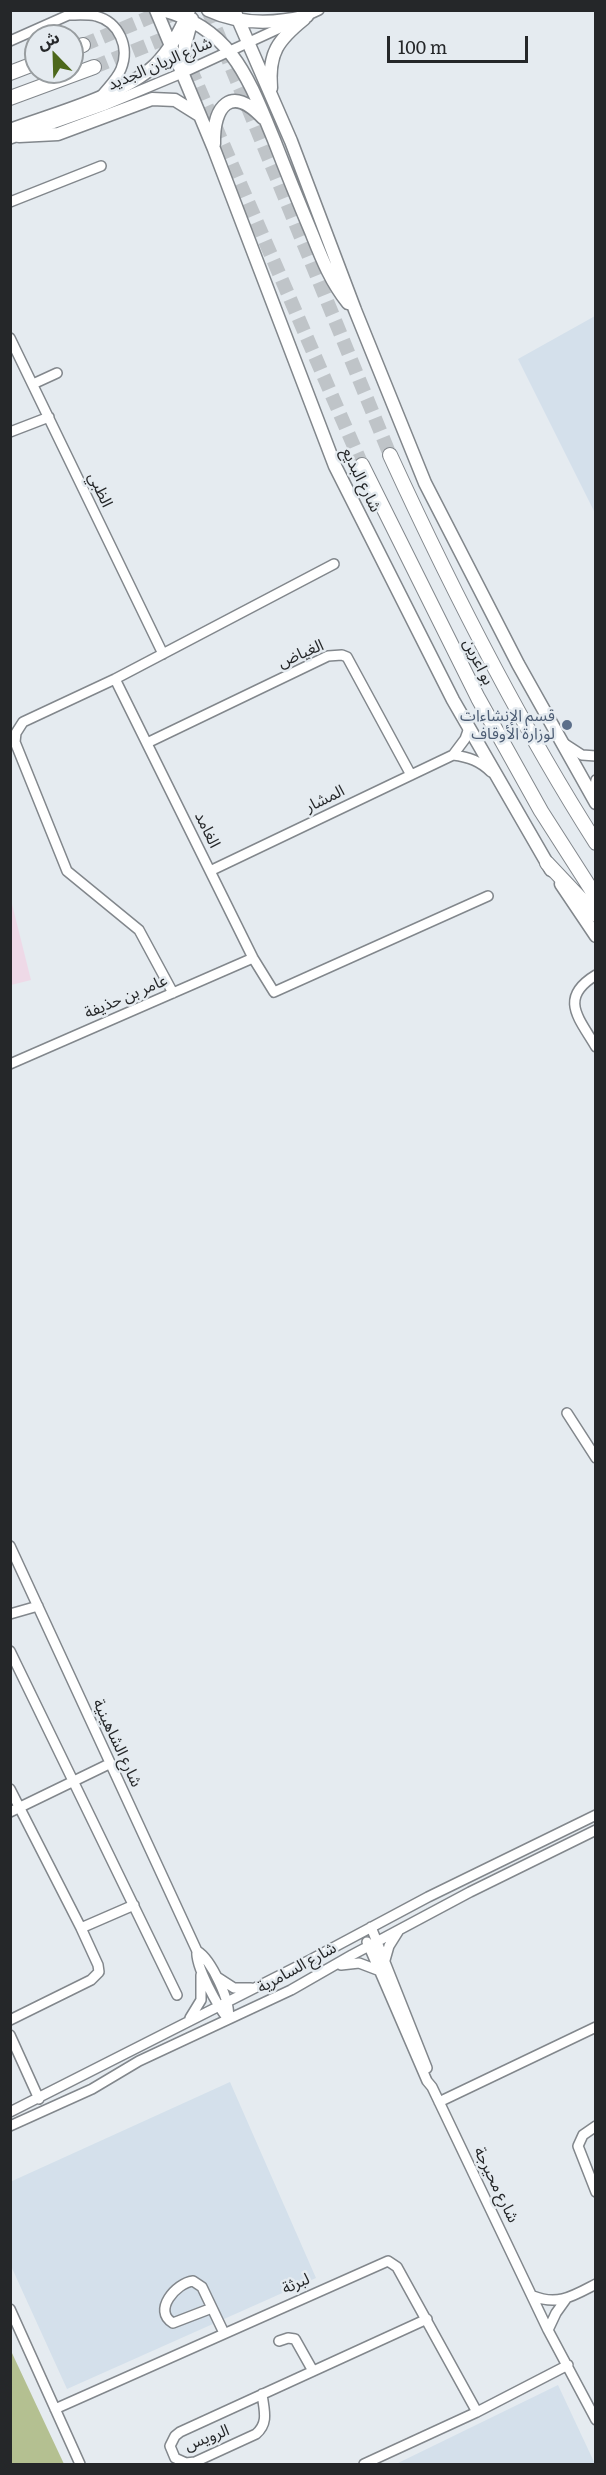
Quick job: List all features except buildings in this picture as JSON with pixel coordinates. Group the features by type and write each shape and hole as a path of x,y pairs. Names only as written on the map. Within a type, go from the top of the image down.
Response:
{"highway":[{"name":"شارع الريان الجديد","path":"10,98 94,67"},
{"name":"بو اعرين","path":"390,455 502,683 557,782 596,843"},
{"name":"بو اعرين","path":"362,465 478,698 541,811 596,897"},
{"path":"547,863 596,915"}],"main road":[{"name":"شارع البديع","path":"156,10 214,149 334,466 495,775 547,863 596,936"},
{"path":"162,10 190,15 231,53 250,81 327,271 338,290 355,310"},
{"path":"208,10 271,22 307,16"},
{"path":"13,135 101,96 146,72 171,46 190,15"},
{"path":"182,73 184,45 190,15"},
{"path":"237,16 291,141 355,310 425,483 560,741 594,801"},
{"path":"273,101 272,59 279,42 307,16"},
{"path":"13,135 58,134 152,99 175,100 199,115"},
{"path":"214,149 215,121 217,114 225,104 233,101 242,102 255,109 266,121"}],"street":[{"path":"10,41 78,10"},
{"name":"شارع الريان الجديد","path":"13,135 103,106 231,53 319,10"},
{"path":"68,15 98,16 110,22 122,37 124,56 121,68 101,96"},
{"path":"10,202 102,166"},
{"name":"الظبي","path":"10,338 163,654"},
{"path":"33,384 57,374"},
{"path":"10,432 48,417"},
{"path":"173,993 139,930 67,871 15,742 16,733 23,722 115,679 334,564"},
{"name":"الغياض","path":"147,743 328,656 342,655 347,657 411,775"},
{"name":"الغامد","path":"115,679 254,958 274,992 488,896"},
{"path":"469,728 465,739 453,755 476,761 495,775"},
{"path":"560,741 582,755 596,756"},
{"name":"المشار","path":"210,871 453,755"},
{"path":"594,801 596,780"},
{"name":"عامر بن حذيفة","path":"10,1064 254,958"},
{"path":"596,975 578,988 573,999 574,1009 596,1047"},
{"path":"567,1413 596,1458"},
{"name":"شارع الشاهينية","path":"10,1546 197,1951 216,1976 227,2001 228,2019"},
{"path":"10,1614 38,1606"},
{"path":"10,1652 177,1995"},
{"path":"10,1812 109,1764"},
{"path":"10,1789 81,1929 99,1972 96,1976 10,2020"},
{"path":"591,1817 594,1830"},
{"name":"شارع السامرية","path":"10,2112 591,1817"},
{"name":"شارع السامرية","path":"10,2126 92,2088 139,2061 317,1977 401,1928 594,1830"},
{"path":"81,1929 134,1905"},
{"path":"385,1960 389,1946 401,1928"},
{"name":"شارع محيرجة","path":"367,1929 380,1971 427,2081 432,2087 548,2330 596,2420"},
{"name":"شارع محيرجة","path":"373,1943 385,1960 432,2079 432,2087"},
{"name":"شارع الشاهينية","path":"197,1951 196,1956 201,1970 218,2006 228,2019"},
{"path":"317,1977 343,1964 353,1962 380,1971"},
{"path":"189,2020 201,2000 201,1970"},
{"path":"216,1976 234,1988 257,1987"},
{"path":"439,2102 596,2027"},
{"path":"10,2036 39,2099"},
{"path":"596,2126 583,2135 578,2146 596,2192"},
{"name":"لبرثة","path":"55,2409 388,2260 397,2267 477,2412"},
{"path":"212,2307 173,2324 165,2312 165,2306 175,2290 185,2282 193,2281 202,2287 212,2307 224,2333"},
{"path":"548,2330 556,2313 566,2300 596,2284"},
{"path":"533,2296 550,2301 566,2300"},
{"path":"10,2309 80,2464"},
{"name":"الرويس","path":"262,2394 265,2421 262,2429 256,2434 195,2462 180,2462 175,2458 170,2446 175,2436 262,2394 427,2319"},
{"path":"279,2340 295,2339 313,2371"},
{"path":"368,2464 568,2366"}],"shaded area":[{"path":"595,316 595,513 518,359"},
{"path":"10,896 31,980 11,985 10,985"},
{"path":"230,2082 316,2278 67,2389 11,2266 10,2182"},
{"path":"558,2385 595,2464 396,2464"}],"green space":[{"path":"11,2351 64,2464 11,2464"}],"tunnel":[{"path":"165,10 362,465"},
{"path":"84,45 167,10"},
{"path":"208,10 390,455"},
{"path":"94,67 178,33"}],"place":[{"name":"قسم الإنشاءات لوزارة الأوقاف","path":"567,725"}]}
